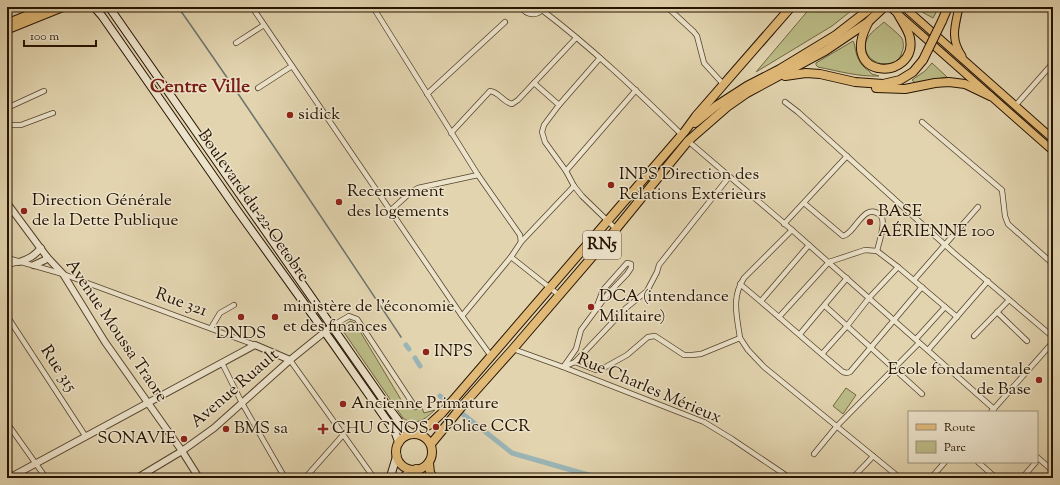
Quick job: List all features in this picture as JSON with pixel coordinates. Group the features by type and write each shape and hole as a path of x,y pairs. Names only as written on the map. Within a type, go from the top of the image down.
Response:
{"highway":[{"path":"684,133 696,116 791,7"},
{"name":"RN5","path":"431,444 449,421 616,229 688,142 727,107 747,93 825,51 871,20 884,7"},
{"path":"855,82 883,84 895,81 913,72 923,60 948,7"},
{"name":"RN5","path":"412,434 429,425 442,413 684,133 716,106 747,86 819,46 870,9"},
{"path":"871,20 861,39 860,46 862,54 865,60 872,66 882,69 893,68 907,57 910,49 910,40 907,30 898,14"},
{"path":"773,79 806,73 820,74 855,82 873,88 892,90 949,82 964,84 990,96"},
{"path":"429,463 414,470 406,468 401,464 397,455 396,451 399,443 405,437 412,434 423,436 431,444 432,454 429,463 430,473 434,478"},
{"path":"414,470 420,478"}],"main road":[{"path":"7,24 47,7"},
{"path":"7,30 64,7"},
{"name":"Boulevard du 22 Octobre","path":"94,7 102,16 237,210 395,432 399,443"},
{"name":"Boulevard du 22 Octobre","path":"109,7 391,411 404,428 412,434"},
{"path":"890,7 1053,151"},
{"path":"904,7 1053,139"},
{"path":"959,7 955,28 955,42 958,51 968,64"},
{"path":"390,478 397,455"},
{"path":"402,478 414,470"}],"street":[{"path":"252,7 462,316 491,356"},
{"path":"373,7 478,175 520,235 521,242"},
{"path":"521,7 524,11 532,15 539,13 543,8 684,133"},
{"path":"667,7 697,36 704,63 724,85"},
{"path":"427,94 505,22"},
{"path":"236,43 264,25"},
{"path":"451,133 490,91 493,91 508,103 512,104 518,100 576,38"},
{"path":"600,58 558,105 544,125 542,132 545,142 566,171 574,186 582,196 616,229"},
{"path":"1016,106 1053,63"},
{"path":"258,88 292,66"},
{"path":"534,83 558,105"},
{"path":"566,171 636,90"},
{"path":"7,108 44,91"},
{"path":"785,102 946,245 1053,337"},
{"path":"7,125 21,125 53,113"},
{"path":"922,122 1002,190 1004,216 1008,224 1053,264"},
{"path":"688,142 829,262 928,350 993,411 1053,342"},
{"path":"784,224 846,156"},
{"path":"390,210 418,188 478,175"},
{"path":"563,367 575,362 626,308 647,291 659,265 729,177"},
{"path":"462,316 511,257 521,242 574,186"},
{"path":"804,202 843,236 848,234 864,214 870,212 878,213 882,216 884,222 877,251"},
{"name":"Avenue Moussa Traore","path":"7,203 47,257 63,274 105,342 182,451 199,478"},
{"path":"914,280 978,207"},
{"path":"792,230 740,284 735,300 740,338 748,350 764,367 900,478"},
{"path":"761,301 809,245"},
{"path":"7,266 29,259 36,255 41,248"},
{"path":"779,317 829,262 865,250 877,251 957,317"},
{"path":"34,265 40,263 47,257"},
{"path":"511,257 559,295"},
{"name":"Rue 321","path":"7,258 63,274 211,328 290,360"},
{"path":"563,367 576,349 581,330 607,295 627,274 631,268 631,264 626,263 603,290 595,311"},
{"path":"822,354 869,298 898,267"},
{"path":"800,334 847,278"},
{"path":"928,350 988,281"},
{"path":"740,284 843,372 847,373 850,372 922,287"},
{"path":"974,336 1010,300"},
{"path":"211,328 220,313 234,305"},
{"path":"825,306 922,394"},
{"path":"814,454 837,426 895,368 918,341 944,306"},
{"path":"997,312 1027,341"},
{"name":"Rue 315","path":"7,316 86,436"},
{"name":"Avenue Ruault","path":"137,478 182,451 214,428 290,360 332,326 349,316 357,319 415,407"},
{"path":"575,362 596,370 600,370 627,355 648,337 655,336 684,355 701,354 740,338"},
{"path":"9,478 255,345"},
{"name":"Rue Charles Mérieux","path":"513,349 704,422 790,478"},
{"path":"290,360 374,478"},
{"path":"222,363 242,403 285,478"},
{"path":"7,423 46,478"},
{"path":"305,478 343,435"},
{"path":"853,478 873,456"},
{"path":"1038,461 1053,472"},
{"path":"931,478 944,463"},
{"path":"979,463 996,478"},
{"path":"1022,478 1034,463"}],"green space":[{"path":"811,7 856,7 832,26 756,72"},
{"path":"918,7 939,7 933,18 922,12"},
{"path":"884,22 901,37 903,40 903,50 898,59 892,63 884,64 877,62 866,53 865,45 868,37"},
{"path":"853,41 857,56 862,65 872,74 879,76 864,76 818,67 816,65 816,63"},
{"path":"932,63 947,77 915,83 912,80 925,71"},
{"path":"350,321 355,323 406,408 422,408 424,413 435,410 424,419 416,422 408,421 403,418 341,328"},
{"path":"846,388 856,395 843,414 833,406"}],"waterway":[{"path":"178,7 263,130 401,337"},
{"path":"958,30 963,7"},
{"path":"406,345 409,349"},
{"path":"415,358 420,366"},
{"path":"440,396 512,453 599,478"}],"place":[{"name":"sidick","path":"290,115"},
{"name":"INPS Direction des Relations Exterieurs","path":"611,185"},
{"name":"Recensement des logements","path":"339,202"},
{"name":"Direction Générale de la Dette Publique","path":"24,211"},
{"name":"BASE AÉRIENNE 100","path":"870,222"},
{"name":"DCA (intendance Militaire)","path":"591,307"},
{"name":"DNDS","path":"241,317"},
{"name":"ministère de l'économie et des finances","path":"275,317"},
{"name":"INPS","path":"426,352"},
{"name":"Ecole fondamentale de Base","path":"1039,380"},
{"name":"Ancienne Primature","path":"343,404"},
{"name":"Police CCR","path":"436,427"},
{"name":"BMS sa","path":"226,429"},
{"name":"CHU CNOS","path":"323,429"},
{"name":"SONAVIE","path":"184,439"}],"district":[{"name":"Centre Ville","path":"200,87"}]}
